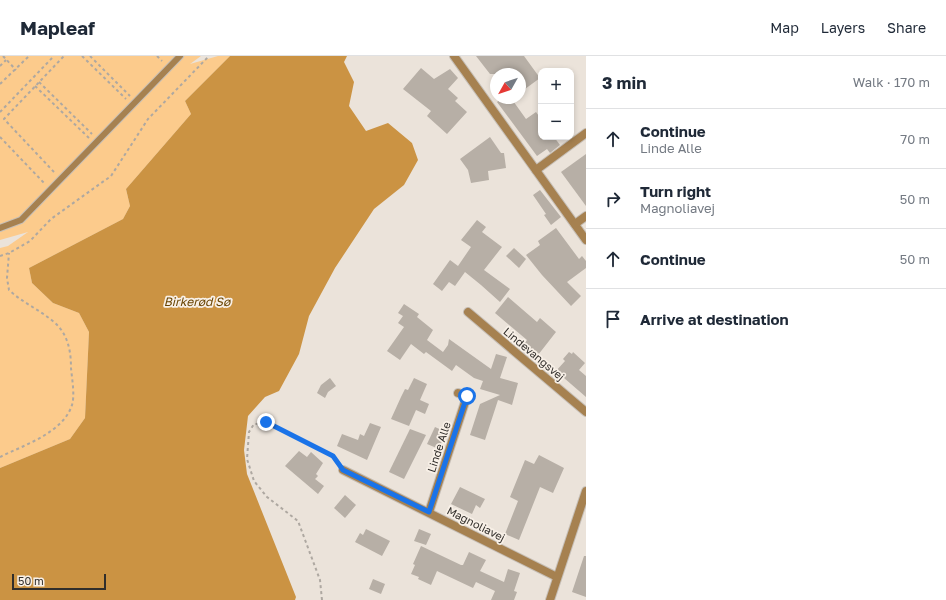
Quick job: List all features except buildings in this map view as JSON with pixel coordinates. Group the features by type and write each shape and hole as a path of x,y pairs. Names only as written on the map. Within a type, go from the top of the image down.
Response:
{"street":[{"path":"454,56 586,240"},
{"path":"536,170 586,133"},
{"path":"575,224 586,216"},
{"name":"Lindevangsvej","path":"468,312 586,412"},
{"name":"Linde Alle","path":"429,512 467,396 458,393"},
{"name":"Magnoliavej","path":"343,470 557,576"},
{"path":"550,600 586,491"}],"lane":[{"path":"0,228 21,220 180,56"}],"path":[{"path":"3,56 16,70"},
{"path":"0,84 29,56"},
{"path":"0,112 54,56"},
{"path":"57,174 4,118 64,56"},
{"path":"82,56 126,100"},
{"path":"90,56 131,97"},
{"path":"0,256 9,253 30,241 51,219 111,176 148,119 209,56"},
{"path":"51,59 56,64"},
{"path":"0,66 7,60"},
{"path":"39,82 93,135"},
{"path":"35,86 91,140"},
{"path":"14,97 20,102"},
{"path":"81,131 85,127"},
{"path":"0,137 50,190"},
{"path":"0,457 50,431 66,418 72,404 71,353 66,337 54,322 18,299 9,290 7,278 9,253"},
{"path":"322,600 320,580 298,521 267,497 254,481 247,459 249,432 254,424 266,422 333,456 343,470"}],"shaded area":[{"path":"0,56 201,56 190,64 218,56 230,56 185,101 191,114 126,189 130,206 123,219 29,268 32,283 53,303 79,313 89,332 85,418 70,439 0,468 0,248 8,246 28,232 0,240"}],"water":[{"name":"Birkerød Sø","path":"230,56 347,56 344,62 354,82 349,106 366,131 388,123 412,143 418,160 404,185 374,209 335,268 309,316 299,354 279,391 265,397 248,416 244,450 247,474 296,597 295,600 0,600 0,468 70,439 85,418 89,332 79,313 53,303 32,283 29,268 123,219 130,206 126,189 191,114 185,101"}],"route":[{"path":"266,422 333,456 343,470 429,512 467,396"}]}
